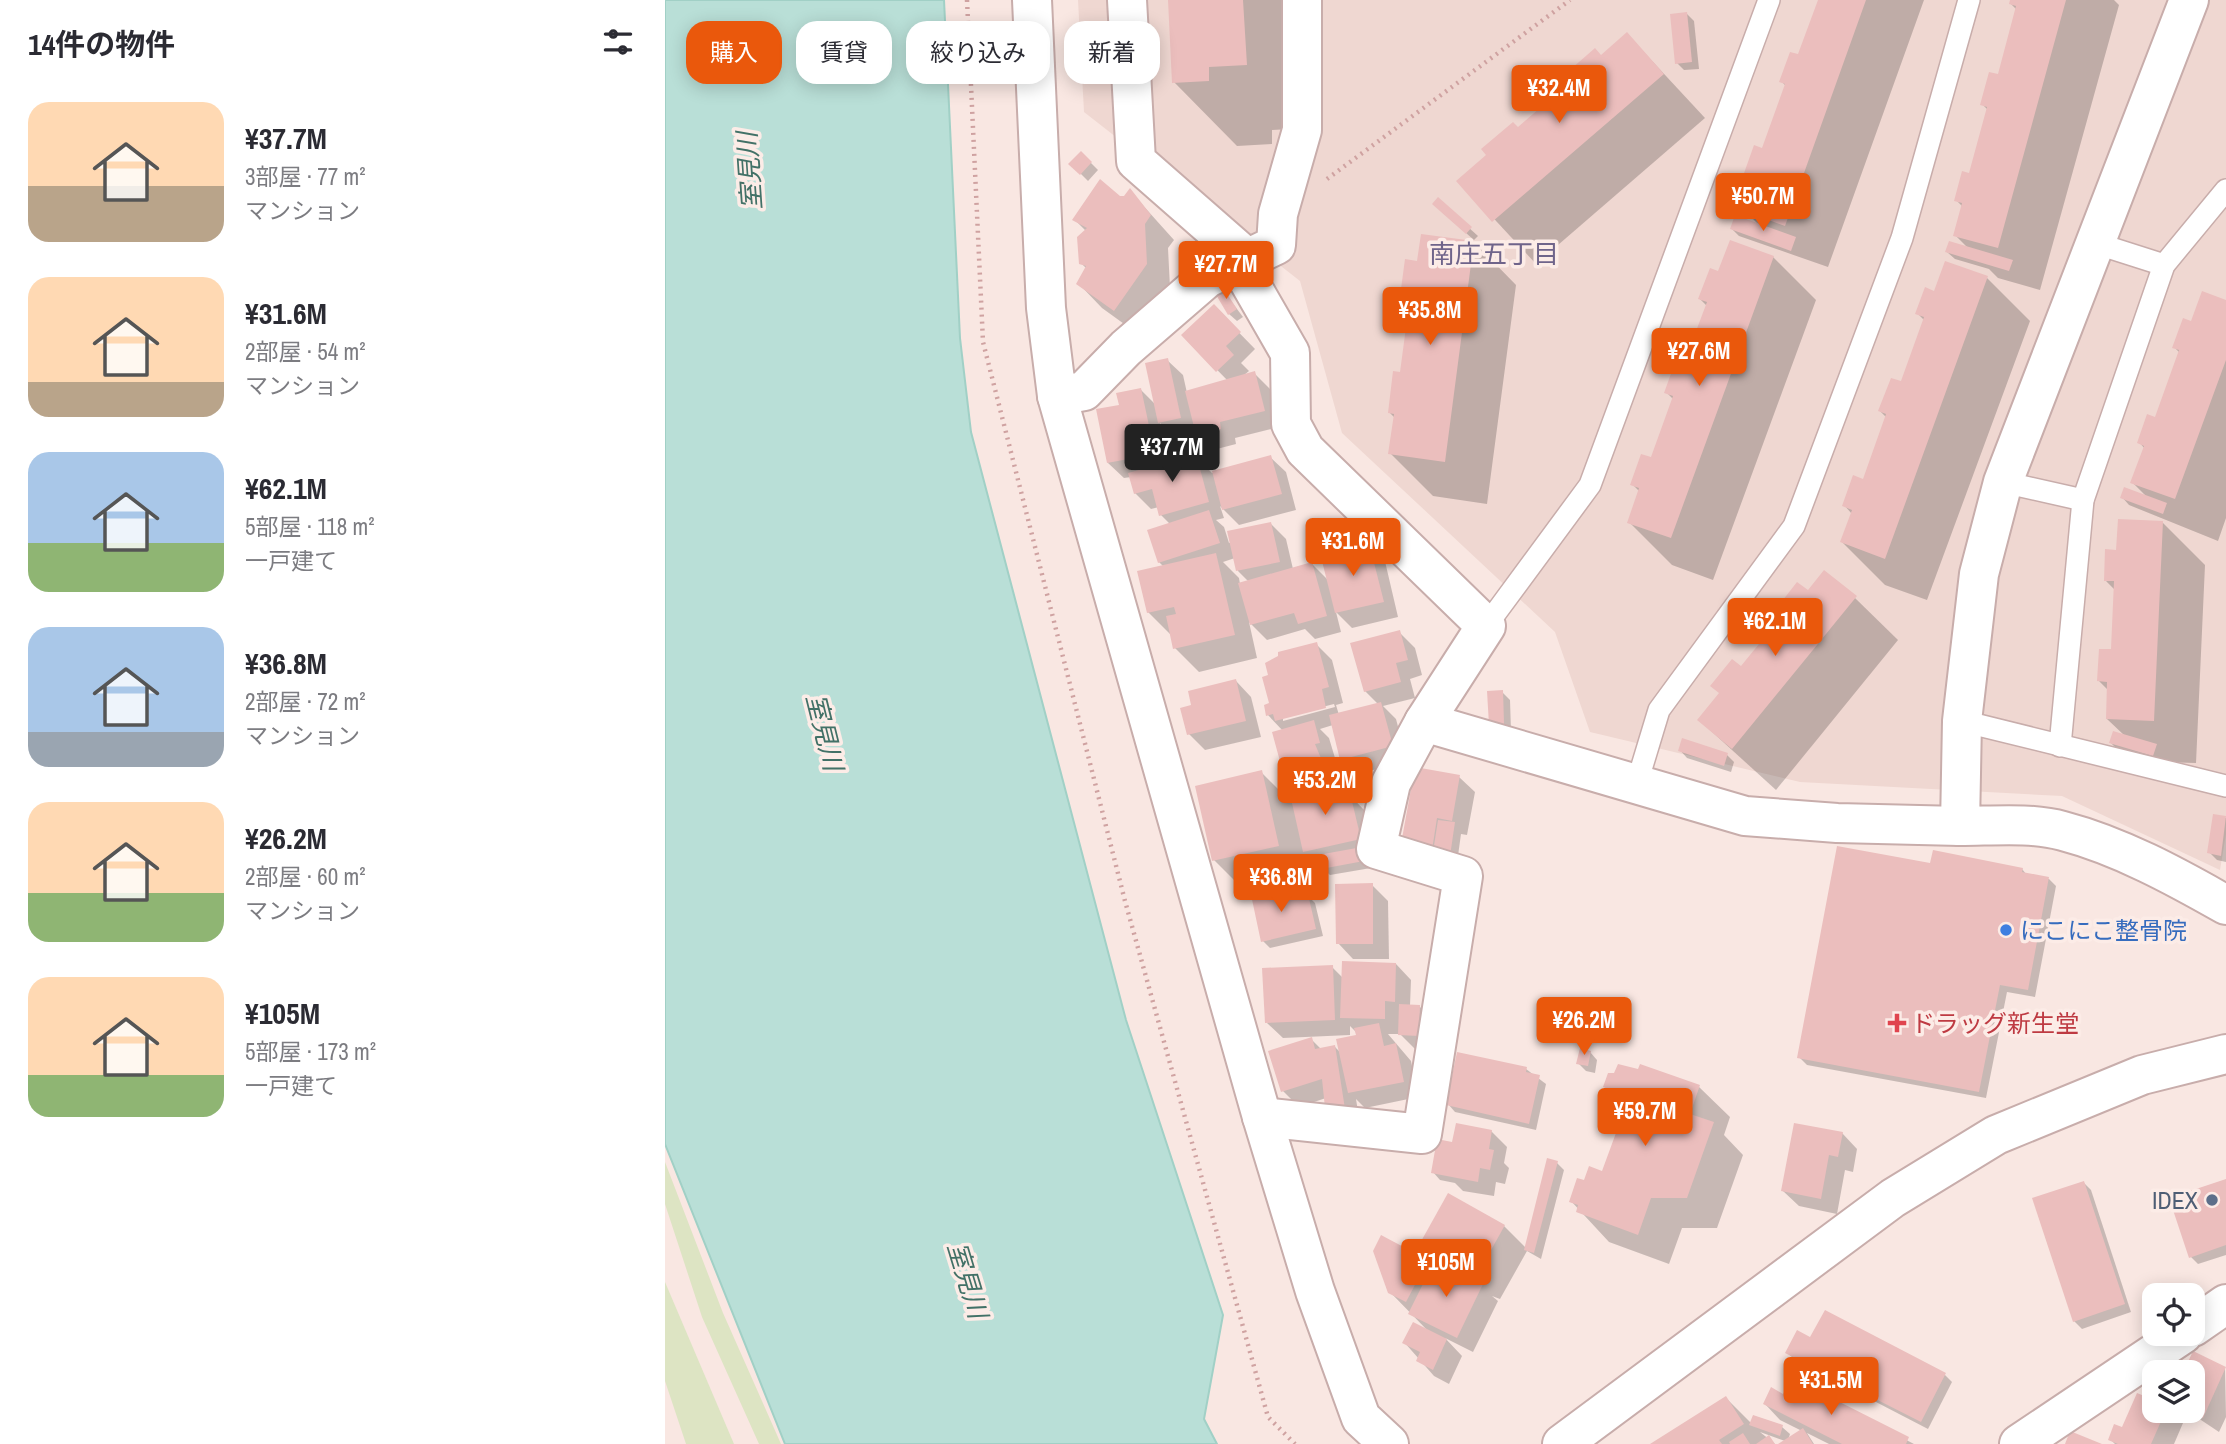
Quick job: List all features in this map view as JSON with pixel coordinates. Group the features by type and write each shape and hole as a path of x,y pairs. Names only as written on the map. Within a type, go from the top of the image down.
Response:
{"street":[{"path":"1032,0 1046,308 1057,396 1262,1117 1315,1291 1361,1418 1389,1444"},
{"path":"1127,0 1136,161 1249,260"},
{"path":"1057,396 1084,391 1126,348 1207,278 1276,245 1278,214 1302,130 1302,0"},
{"path":"1959,826 1962,721 1979,574 2003,482 2189,0"},
{"path":"1249,260 1247,278 1290,353 1291,424 1305,450 1486,626 1424,722 1391,783 1376,849 1463,876 1422,1134 1262,1117"},
{"path":"1424,722 1745,816 1837,823 2022,826 2062,831 2163,869 2226,905"},
{"path":"1562,1444 1893,1198 1996,1135 2142,1075 2226,1054"},
{"path":"2205,1319 2226,1304"},
{"path":"2019,1444 2165,1346"}],"lane":[{"path":"1486,626 1590,485 1769,0"},
{"path":"1636,786 1659,710 1794,526 1902,238 1969,0"},
{"path":"2060,746 2083,500 2164,265 2226,190"},
{"path":"2095,243 2164,265"},
{"path":"2003,482 2083,500"},
{"path":"1962,721 2226,786"}],"path":[{"path":"967,0 983,342 1125,901 1268,1417 1295,1444"},
{"path":"1278,214 1570,0"}],"shaded area":[{"path":"1078,0 2226,0 2226,834 2220,870 2062,796 1800,782 1590,732 1555,632 1342,433 1300,281 1084,112 1082,84 1160,84 1160,21 1079,21"}],"green space":[{"path":"665,1162 723,1313 781,1444 759,1444 702,1317 665,1204"},
{"path":"665,1282 734,1444 686,1444 665,1381"}],"water":[{"name":"室見川","path":"665,0 944,0 945,21 906,21 906,84 948,84 960,338 971,432 1126,1020 1223,1315 1204,1419 1217,1444 785,1444 665,1144"}],"building":[{"path":"1168,0 1243,0 1247,65 1209,67 1209,81 1172,83"},
{"path":"1818,0 1866,0 1785,226 1742,210 1753,180 1743,176 1754,145 1762,148 1785,84 1779,82 1790,52 1798,54"},
{"path":"2010,0 2066,0 1998,248 1953,236 1962,203 1954,201 1962,171 1969,173 1987,107 1980,105 1989,72 1998,74 2016,6 2009,4"},
{"path":"1687,12 1692,62 1675,64 1670,14"},
{"path":"1627,32 1664,74 1492,222 1456,181 1486,155 1481,149 1513,122 1518,127 1569,83 1563,76 1595,48 1601,55"},
{"path":"1081,151 1092,162 1080,175 1068,164"},
{"path":"1100,179 1120,196 1124,196 1130,188 1151,215 1145,224 1147,264 1114,311 1076,284 1086,266 1079,264 1077,237 1087,228 1072,220"},
{"path":"1438,197 1472,227 1466,234 1432,204"},
{"path":"1735,215 1796,237 1791,251 1730,229"},
{"path":"1421,234 1474,241 1445,462 1388,454 1394,414 1388,413 1393,371 1400,372 1409,305 1399,304 1405,259 1417,261"},
{"path":"1730,240 1774,256 1671,538 1627,523 1639,488 1630,485 1641,454 1651,457 1673,396 1664,393 1676,360 1684,363 1707,302 1698,299 1710,268 1718,271"},
{"path":"1949,241 2013,260 2009,271 1945,252"},
{"path":"1945,261 1988,276 1885,559 1840,542 1852,510 1842,506 1853,475 1863,479 1886,414 1878,411 1891,378 1901,381 1924,317 1915,314 1925,287 1934,291"},
{"path":"1222,286 1237,309 1228,315 1215,293"},
{"path":"2202,291 2226,300 2226,360 2175,499 2130,483 2144,446 2137,443 2147,414 2155,417 2179,350 2172,348 2183,318 2191,321"},
{"path":"1214,304 1241,332 1226,346 1234,355 1216,372 1181,335"},
{"path":"1168,358 1181,418 1158,423 1145,363"},
{"path":"1255,371 1265,411 1220,422 1221,429 1196,435 1185,391"},
{"path":"1141,388 1155,454 1107,463 1096,409 1119,405 1116,393"},
{"path":"1196,454 1209,502 1159,516 1152,489 1134,494 1128,473"},
{"path":"1271,455 1282,494 1222,510 1212,471"},
{"path":"2124,487 2167,503 2163,514 2120,498"},
{"path":"1209,510 1220,543 1158,563 1147,530"},
{"path":"2118,519 2163,521 2154,721 2106,719 2107,682 2097,681 2099,649 2111,649 2114,581 2104,581 2105,549 2116,550"},
{"path":"1271,522 1280,562 1236,571 1227,531"},
{"path":"1368,539 1384,602 1335,613 1322,561 1342,556 1339,546"},
{"path":"1216,553 1235,635 1173,649 1166,616 1176,614 1174,607 1147,613 1137,571"},
{"path":"1312,562 1327,616 1298,624 1294,613 1250,625 1238,583"},
{"path":"1824,570 1857,596 1732,749 1697,720 1719,693 1710,686 1732,659 1741,666 1786,611 1779,605 1797,582 1808,590"},
{"path":"1400,630 1408,660 1396,663 1401,682 1364,692 1350,643"},
{"path":"1317,642 1329,687 1322,689 1326,708 1275,721 1273,714 1266,716 1264,705 1269,703 1262,677 1268,675 1265,663 1278,656 1278,652"},
{"path":"1236,679 1246,721 1187,735 1180,708 1191,705 1188,691"},
{"path":"1503,690 1504,724 1489,725 1487,691"},
{"path":"1381,702 1393,746 1340,760 1329,715"},
{"path":"1314,720 1320,743 1315,744 1328,775 1287,787 1272,732"},
{"path":"2113,731 2157,744 2153,756 2109,743"},
{"path":"1682,738 1728,753 1724,766 1678,751"},
{"path":"1415,767 1460,775 1452,821 1437,818 1432,850 1401,844"},
{"path":"1262,770 1279,846 1212,861 1195,786"},
{"path":"1339,782 1340,786 1345,785 1347,794 1350,793 1361,839 1303,852 1290,794"},
{"path":"2213,814 2226,816 2221,856 2207,853"},
{"path":"1438,820 1455,822 1450,856 1433,852"},
{"path":"1837,846 1930,863 1933,850 2023,868 2022,872 2049,877 2028,990 2000,985 1979,1092 1797,1058"},
{"path":"1362,847 1364,861 1321,869 1318,855"},
{"path":"1312,859 1317,888 1287,893 1283,863"},
{"path":"1277,883 1280,900 1308,894 1316,929 1261,942 1250,890"},
{"path":"1373,883 1373,944 1336,944 1335,884"},
{"path":"1342,961 1396,963 1395,1002 1385,1001 1385,1019 1340,1018"},
{"path":"1333,965 1335,1020 1265,1023 1262,968"},
{"path":"1399,1004 1420,1005 1419,1036 1398,1035"},
{"path":"1379,1023 1384,1046 1396,1043 1404,1082 1348,1093 1336,1039 1356,1035 1354,1028"},
{"path":"1312,1037 1315,1049 1335,1045 1345,1109 1325,1108 1322,1079 1281,1092 1268,1051"},
{"path":"1580,1048 1591,1051 1588,1066 1576,1064"},
{"path":"1457,1052 1527,1067 1526,1072 1540,1075 1529,1124 1446,1105"},
{"path":"1618,1064 1638,1069 1640,1064 1700,1085 1690,1114 1714,1122 1687,1198 1651,1198 1638,1235 1576,1212 1578,1205 1569,1202 1577,1178 1584,1180 1589,1166 1602,1171 1627,1103 1608,1098 1611,1090 1603,1087 1608,1073 1614,1073"},
{"path":"1456,1123 1492,1130 1489,1149 1494,1150 1490,1170 1480,1168 1478,1182 1431,1173 1437,1139 1452,1142"},
{"path":"1794,1123 1843,1132 1838,1157 1829,1155 1821,1199 1781,1191"},
{"path":"1547,1158 1558,1161 1534,1253 1524,1250"},
{"path":"2226,1179 2226,1245 2189,1258 2169,1198"},
{"path":"2084,1181 2125,1304 2073,1322 2032,1198"},
{"path":"1448,1193 1505,1225 1476,1277 1419,1245"},
{"path":"1381,1235 1428,1260 1406,1302 1388,1293 1373,1251"},
{"path":"1435,1260 1483,1284 1457,1338 1408,1314"},
{"path":"1825,1310 1946,1373 1921,1422 1785,1353 1797,1330 1810,1337"},
{"path":"1413,1322 1447,1339 1433,1370 1416,1361 1420,1352 1402,1343"},
{"path":"2193,1351 2226,1367 2205,1414 2205,1360 2189,1360"},
{"path":"1792,1378 1909,1437 1906,1444 1842,1444 1763,1404 1771,1387 1783,1394"},
{"path":"2137,1393 2142,1395 2142,1423 2160,1423 2151,1444 2118,1444 2108,1440 2114,1424 2122,1427"},
{"path":"1726,1396 1744,1424 1719,1440 1722,1444 1650,1444"},
{"path":"1753,1415 1783,1425 1780,1436 1749,1425"},
{"path":"1803,1428 1813,1444 1778,1444"},
{"path":"2070,1431 2102,1444 2065,1444"},
{"path":"1743,1433 1750,1444 1730,1444 1729,1442"},
{"path":"1769,1435 1775,1444 1756,1444"}],"place":[{"name":"にこにこ整骨院","path":"2006,930"},
{"name":"ドラッグ新生堂","path":"1897,1023"},
{"name":"IDEX","path":"2212,1200"}],"district":[{"name":"南庄五丁目","path":"1494,253"}]}
